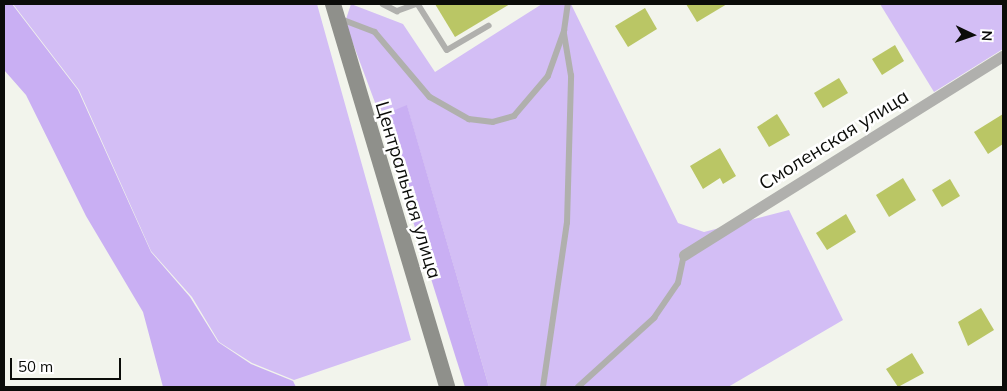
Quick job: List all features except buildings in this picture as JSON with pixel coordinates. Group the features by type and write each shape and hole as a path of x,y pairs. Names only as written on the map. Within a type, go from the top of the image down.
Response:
{"street":[{"name":"Центральная улица","path":"336,8 447,387"},
{"name":"Смоленская улица","path":"684,255 1003,56"}],"lane":[{"path":"383,4 397,11 417,4 447,50 488,26"},
{"path":"336,8 375,32 430,97 469,119 493,122 514,116 533,98 548,76 564,31 568,4"},
{"path":"543,387 567,223 571,76 564,31"},
{"path":"578,387 654,318 678,283 684,255"}],"shaded area":[{"path":"4,4 12,4 78,90 151,252 190,297 218,342 251,364 293,381 296,387 163,387 143,312 86,216 26,95 4,70"},
{"path":"13,4 317,4 411,340 294,380 252,363 219,342 192,297 151,251 79,90"},
{"path":"351,4 403,24 435,72 542,4 571,4 678,223 704,232 789,210 843,320 728,387 489,387 407,106 380,116 345,22"},
{"path":"880,4 1003,4 1003,49 934,92"},
{"path":"407,105 489,387 465,387 380,116"}]}
